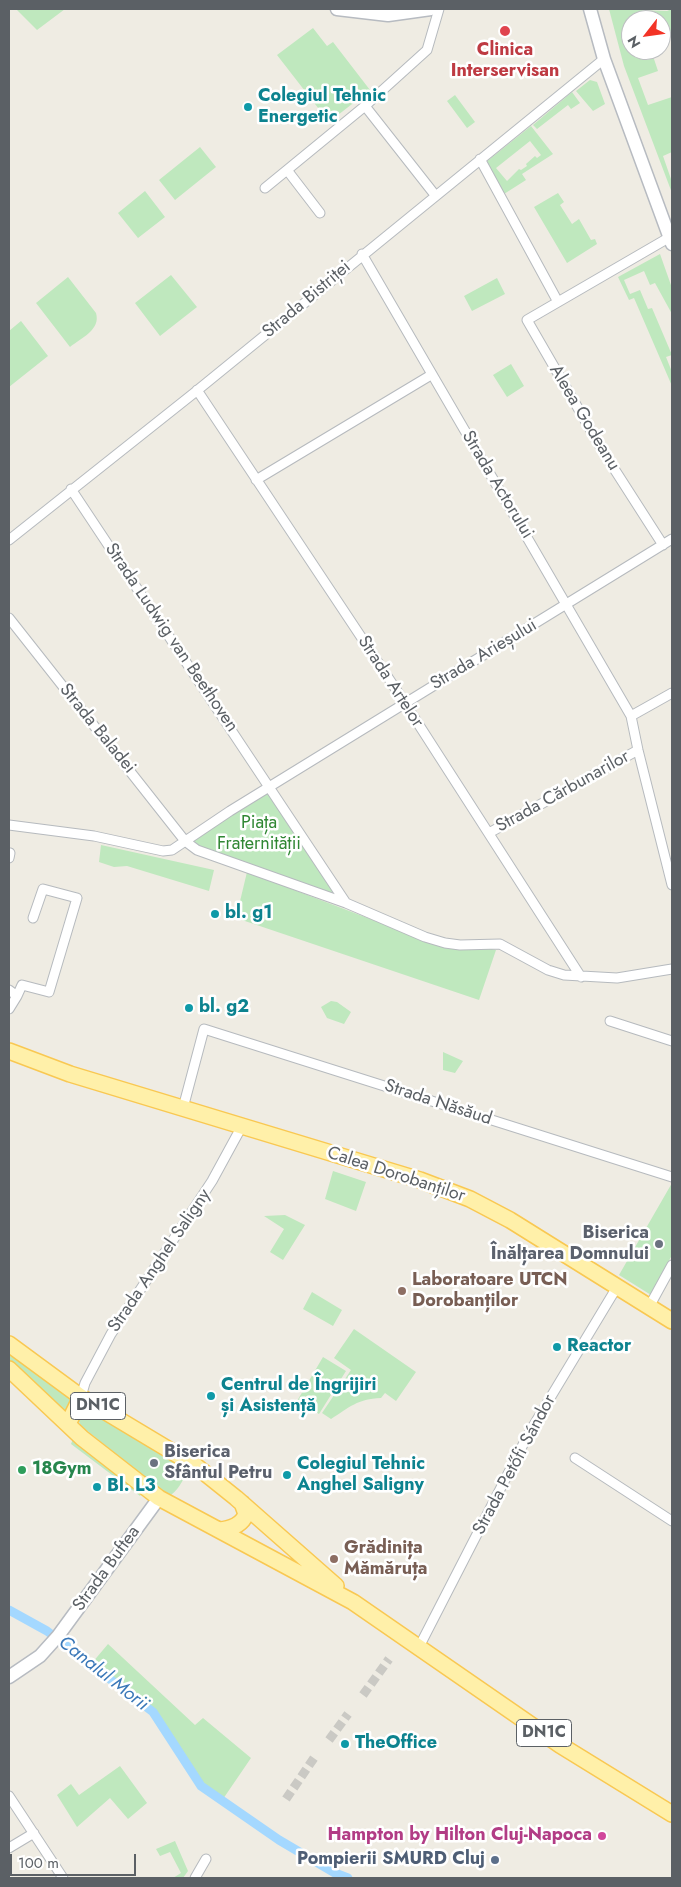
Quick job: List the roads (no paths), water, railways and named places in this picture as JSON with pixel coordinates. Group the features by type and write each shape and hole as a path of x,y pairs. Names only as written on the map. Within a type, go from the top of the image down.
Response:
{"main road":[{"path":"337,9 388,15 431,9"},
{"path":"585,9 593,26 671,241"},
{"path":"590,9 593,26"},
{"name":"Calea Dorobanților","path":"9,1051 70,1074 420,1180 470,1199 512,1222 672,1321"},
{"name":"DN1C","path":"9,1344 81,1397 191,1463 242,1503 353,1602"},
{"name":"DN1C","path":"9,1369 109,1461 159,1498 353,1602 560,1745 672,1814"},
{"path":"68,1424 81,1397"},
{"name":"Strada Buftea","path":"9,1677 40,1656 52,1643 159,1498"},
{"path":"219,1530 234,1526 243,1521 246,1514 242,1503"}],"street":[{"path":"265,188 365,106 427,50 439,9"},
{"name":"Strada Bistriței","path":"9,540 197,390 604,59"},
{"path":"365,106 435,195"},
{"path":"480,159 558,302"},
{"path":"287,170 320,213"},
{"name":"Aleea Godeanu","path":"663,545 604,453 527,320 611,271 671,241"},
{"name":"Strada Actorului","path":"362,254 631,716 672,885"},
{"path":"256,480 431,375"},
{"name":"Strada Artelor","path":"197,390 405,703 581,976"},
{"name":"Strada Ludwig van Beethoven","path":"71,489 271,787"},
{"name":"Strada Arieșului","path":"271,787 672,539"},
{"name":"Strada Baladei","path":"9,618 185,841"},
{"path":"631,716 672,692"},
{"name":"Strada Cărbunarilor","path":"489,833 638,750"},
{"path":"9,825 94,836 163,851 172,850 271,787 346,903"},
{"path":"185,841 207,855 346,903 445,943 500,944 548,970 581,976 633,977 672,969"},
{"path":"9,1009 22,985 49,992 77,898 43,889 33,918"},
{"path":"9,990 17,996"},
{"path":"610,1021 672,1041"},
{"name":"Strada Năsăud","path":"183,1108 204,1029 672,1177"},
{"name":"Strada Anghel Saligny","path":"81,1397 85,1383 111,1334 209,1187 242,1126"},
{"path":"649,1306 672,1265"},
{"name":"Strada Petőfi Sándor","path":"419,1647 529,1433 617,1287"},
{"path":"576,1458 672,1521"},
{"path":"9,1796 63,1878"},
{"path":"9,1848 34,1833"},
{"path":"195,1878 206,1859"}],"waterway":[{"name":"Canalul Morii","path":"9,1610 47,1631 153,1712 201,1786 279,1840 335,1873 348,1878"}],"tunnel":[{"path":"363,1695 389,1659"},
{"path":"329,1740 348,1714"},
{"path":"286,1799 314,1758"}],"place":[{"name":"Clinica Interservisan","path":"505,31"},
{"name":"Colegiul Tehnic Energetic","path":"248,107"},
{"name":"bl. g1","path":"215,914"},
{"name":"bl. g2","path":"189,1008"},
{"name":"Biserica Înălțarea Domnului","path":"659,1244"},
{"name":"Laboratoare UTCN Dorobanților","path":"402,1291"},
{"name":"Reactor","path":"557,1347"},
{"name":"Centrul de Îngrijiri și Asistență","path":"211,1396"},
{"name":"Biserica Sfântul Petru","path":"154,1463"},
{"name":"18Gym","path":"22,1470"},
{"name":"Colegiul Tehnic Anghel Saligny","path":"287,1475"},
{"name":"Bl. L3","path":"97,1487"},
{"name":"Grădinița Mămăruța","path":"334,1559"},
{"name":"TheOffice","path":"345,1744"},
{"name":"Hampton by Hilton Cluj-Napoca","path":"602,1836"},
{"name":"Pompierii SMURD Cluj","path":"495,1860"}],"park label":[{"name":"Piața Fraternității","path":"259,834"}]}
